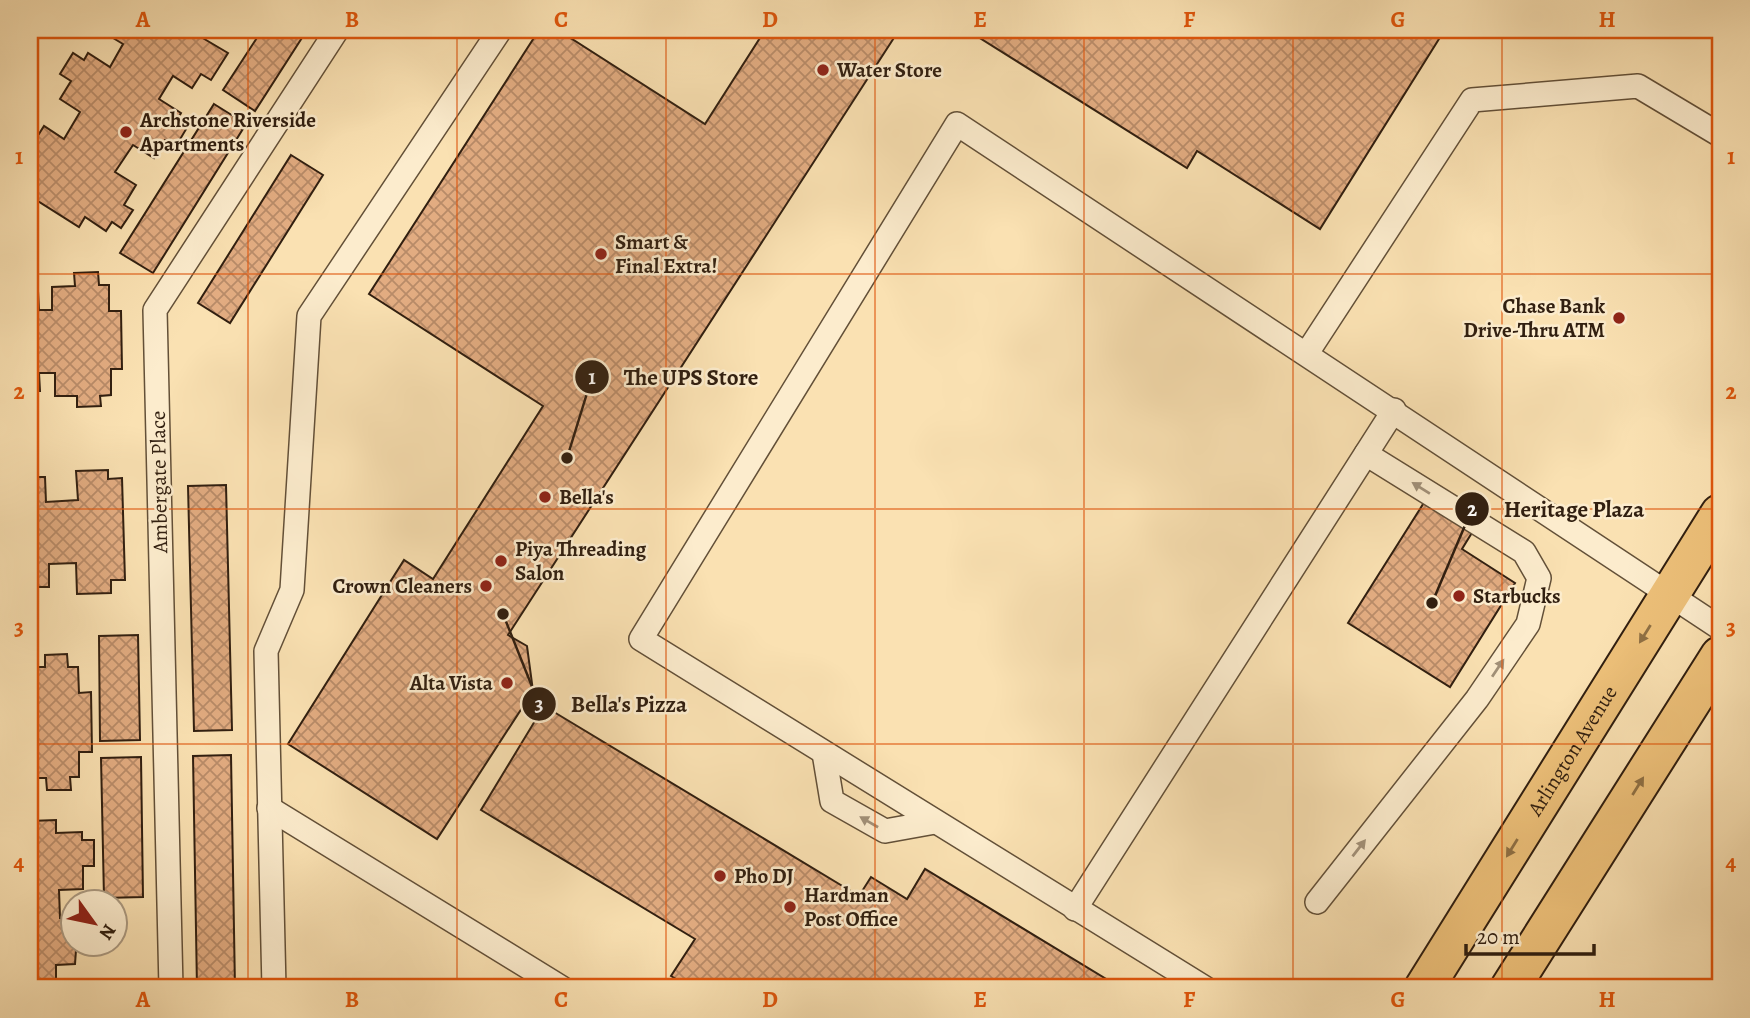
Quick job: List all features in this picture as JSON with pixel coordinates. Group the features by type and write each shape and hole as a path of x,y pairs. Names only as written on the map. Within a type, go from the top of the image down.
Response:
{"main road":[{"name":"Arlington Avenue","path":"1424,988 1720,513"},
{"path":"1510,988 1720,656"}],"lane":[{"name":"Ambergate Place","path":"171,988 155,310 337,30"},
{"path":"274,988 266,651 292,590 309,316 500,30"},
{"path":"1307,353 1472,100 1638,86 1720,135"},
{"path":"1205,988 641,639 957,124 1394,410 1720,628"},
{"path":"1075,909 1394,410"},
{"path":"1317,902 1477,699 1528,624 1539,578 1524,552 1366,454"},
{"path":"824,753 832,801 884,831 935,822"},
{"path":"270,808 562,988"}],"building":[{"name":"Archstone Riverside Apartments","path":"111,30 206,30 201,37 228,53 211,80 201,74 192,88 173,76 159,99 181,113 177,120 188,126 176,146 165,140 154,158 133,145 115,172 136,185 124,205 133,210 121,228 112,222 106,231 85,217 79,227 30,196 35,185 30,182 30,144 32,145 44,126 64,139 80,112 60,99 71,81 60,74 73,53 84,60 88,53 110,67 123,44 108,35"},
{"name":"Archstone Riverside Apartments","path":"262,30 307,30 255,111 223,90"},
{"path":"539,30 558,30 705,124 765,30 899,30 508,635 527,646 533,691 437,839 288,744 404,560 433,579 543,406 369,294"},
{"path":"967,30 1521,30 1444,31 1320,229 1197,151 1187,168"},
{"name":"Archstone Riverside Apartments","path":"214,104 246,124 153,273 120,253"},
{"name":"Archstone Riverside Apartments","path":"291,155 323,175 230,323 198,303"},
{"path":"98,272 99,285 109,285 109,311 121,311 122,369 111,369 111,395 100,396 101,406 77,407 77,396 55,396 55,373 39,373 40,391 30,391 30,291 38,291 39,310 52,310 52,287 75,286 74,273"},
{"path":"108,470 108,479 122,478 125,580 111,580 111,593 77,594 76,563 49,564 49,587 30,587 30,477 45,477 46,502 78,500 76,471"},
{"path":"226,485 232,730 194,731 188,486"},
{"path":"1425,501 1473,531 1462,549 1515,583 1450,687 1348,623"},
{"path":"138,635 140,740 100,741 99,636"},
{"path":"67,654 68,667 78,667 79,693 91,692 92,752 79,752 79,777 70,777 71,790 47,790 46,778 30,778 30,667 45,667 45,655"},
{"path":"544,706 859,896 871,877 907,899 925,869 1121,988 691,988 671,976 695,939 481,810"},
{"path":"231,755 235,988 197,988 193,756"},
{"path":"141,757 143,897 130,897 130,888 104,888 101,758"},
{"path":"56,820 56,833 82,832 82,840 94,840 94,866 83,866 83,888 59,890 60,958 75,958 75,964 56,965 56,983 30,983 30,821"}],"place":[{"name":"Water Store","path":"823,70"},
{"name":"Archstone Riverside Apartments","path":"126,132"},
{"name":"Smart & Final Extra!","path":"601,254"},
{"name":"Chase Bank Drive-Thru ATM","path":"1619,318"},
{"name":"The UPS Store","path":"567,458"},
{"name":"Bella's","path":"545,497"},
{"name":"Piya Threading Salon","path":"501,561"},
{"name":"Crown Cleaners","path":"486,586"},
{"name":"Starbucks","path":"1459,596"},
{"name":"Heritage Plaza","path":"1432,603"},
{"name":"Bella's Pizza","path":"503,614"},
{"name":"Alta Vista","path":"507,683"},
{"name":"Pho DJ","path":"720,876"},
{"name":"Hardman Post Office","path":"790,907"}]}
